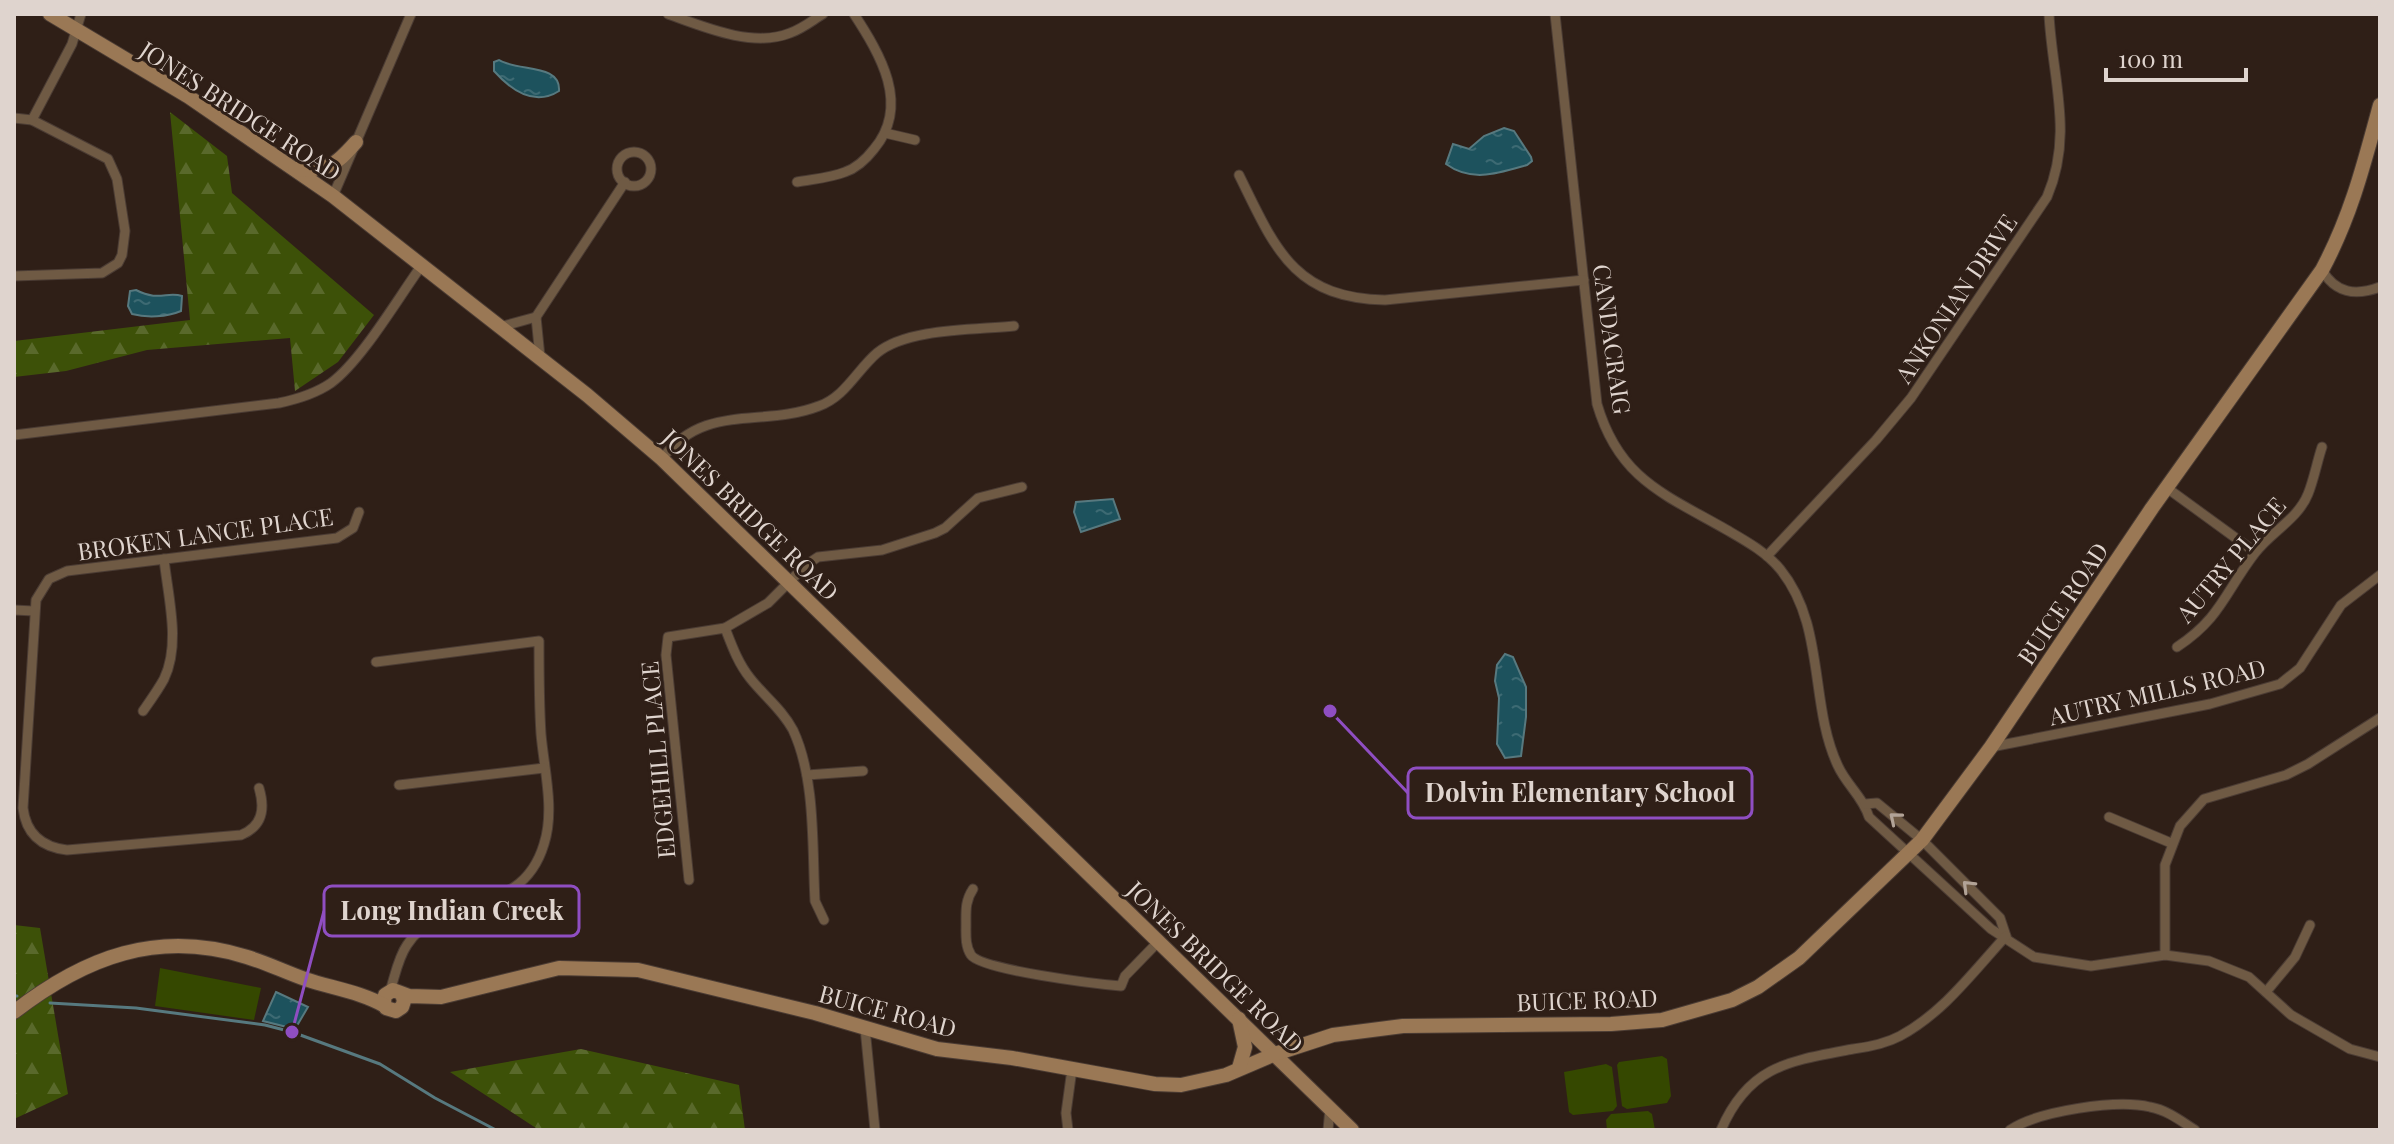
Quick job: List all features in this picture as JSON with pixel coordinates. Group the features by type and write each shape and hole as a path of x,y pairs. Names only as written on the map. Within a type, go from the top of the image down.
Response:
{"street":[{"name":"JONES BRIDGE ROAD","path":"50,14 189,97 333,196 540,357 662,459 1352,1130"},
{"path":"32,120 72,44 81,14"},
{"path":"333,196 411,14"},
{"path":"668,14 737,35 765,39 791,33 823,14"},
{"path":"797,182 848,172 867,158 885,133 892,99 886,73 880,56 854,14"},
{"name":"CANDACRAIG","path":"1555,14 1597,404 1604,428 1617,452 1652,487 1748,542 1767,556 1789,581 1804,611 1835,758 1865,804 1869,817 1991,929 2034,957 2091,966 2165,955 2209,961 2249,977 2291,1015 2350,1049 2380,1057"},
{"name":"ANKONIAN DRIVE","path":"1767,556 1876,440 1911,398 2047,197 2058,168 2062,138 2049,14"},
{"name":"BUICE ROAD","path":"14,1012 65,976 93,962 119,953 166,946 213,949 247,957 306,980 365,997 441,997 559,968 638,970 815,1013 937,1049 1155,1084 1181,1085 1208,1081 1333,1035 1463,1024 1574,1026 1662,1020 1732,1000 1758,987 1799,958 1909,853 1991,747 2167,488 2322,270 2341,236 2355,199 2380,105"},
{"path":"14,118 32,120 108,159 117,179 124,246 118,263 102,273 14,276"},
{"path":"885,133 915,140"},
{"path":"295,169 323,170 337,164 356,142"},
{"path":"1239,175 1269,236 1283,257 1308,280 1341,295 1362,300 1385,300 1584,280"},
{"path":"540,357 536,317 625,182"},
{"path":"14,435 279,403 306,396 330,383 349,366 422,265"},
{"path":"2322,270 2334,286 2343,291 2367,292 2380,287"},
{"path":"500,327 536,317"},
{"path":"662,459 681,437 706,424 801,412 822,405 843,391 876,354 900,340 1014,326"},
{"name":"AUTRY PLACE","path":"2177,647 2210,621 2255,552 2297,512 2308,495 2322,447"},
{"path":"824,920 815,901 807,775 792,728 744,670 725,628 768,603 818,557 882,550 935,533 945,528 978,498 1022,487"},
{"path":"2167,488 2255,552"},
{"name":"BROKEN LANCE PLACE","path":"259,788 263,803 261,817 251,831 241,835 67,850 52,848 39,841 27,827 23,808 34,611 41,588 60,573 337,538 353,528 359,512"},
{"path":"143,711 164,679 171,653 164,559"},
{"name":"AUTRY MILLS ROAD","path":"1991,747 2210,704 2280,684 2300,668 2341,605 2380,575"},
{"path":"14,610 34,611"},
{"name":"EDGEHILL PLACE","path":"689,880 666,655 668,637 725,628"},
{"path":"376,662 539,641 539,710 548,828 544,847 535,864 512,891 492,900 445,912 427,923 407,945 397,967 394,997"},
{"path":"2165,955 2165,865 2180,826 2204,799 2286,775 2380,718"},
{"path":"399,785 544,768"},
{"path":"807,775 863,771"},
{"name":"CANDACRAIG","path":"1865,804 1877,803 1922,840 2000,918 2006,936"},
{"path":"2109,817 2171,843"},
{"path":"973,889 966,899 966,938 970,954 979,962 1121,986 1125,976 1159,941"},
{"path":"2266,992 2295,957 2310,925"},
{"path":"1721,1130 1729,1112 1749,1085 1777,1066 1798,1059 1872,1046 1895,1039 1914,1028 1942,1007 2006,936"},
{"path":"1239,1019 1245,1047 1239,1068"},
{"path":"865,1028 875,1130"},
{"path":"1068,1130 1066,1113 1072,1069"},
{"path":"2010,1130 2041,1115 2065,1110 2131,1105 2163,1111 2195,1130"},
{"path":"1328,1130 1330,1108"}],"green space":[{"path":"170,112 227,156 232,193 374,315 338,362 295,391 290,338 147,350 66,371 14,377 14,341 190,320"},
{"path":"14,925 40,928 68,1094 14,1119"},
{"path":"160,968 261,988 254,1020 155,1006"},
{"path":"581,1049 739,1085 745,1130 539,1130 450,1072"},
{"path":"1662,1056 1667,1059 1671,1096 1667,1103 1627,1109 1622,1106 1619,1062"},
{"path":"1606,1064 1612,1067 1617,1106 1613,1111 1573,1115 1569,1112 1564,1072"},
{"path":"1648,1111 1652,1114 1655,1130 1607,1130 1606,1120 1611,1114"}],"water":[{"path":"499,60 546,72 558,82 559,91 541,97 523,94 494,71 494,62"},
{"path":"1504,128 1514,131 1531,157 1532,161 1527,165 1476,175 1446,164 1453,144 1469,149 1484,136"},
{"path":"130,291 157,296 182,296 181,311 157,316 132,314 128,306"},
{"path":"1113,499 1120,519 1081,532 1074,512 1076,502"},
{"path":"1505,654 1513,657 1526,687 1526,717 1521,756 1505,758 1497,744 1499,698 1495,681 1497,665"},
{"path":"276,992 308,1007 295,1029 263,1021"}],"waterway":[{"path":"50,1003 136,1008 265,1025 292,1032 380,1064 496,1130"}],"place":[{"name":"Dolvin Elementary School","path":"1330,711"},
{"name":"Long Indian Creek","path":"292,1032"}]}
